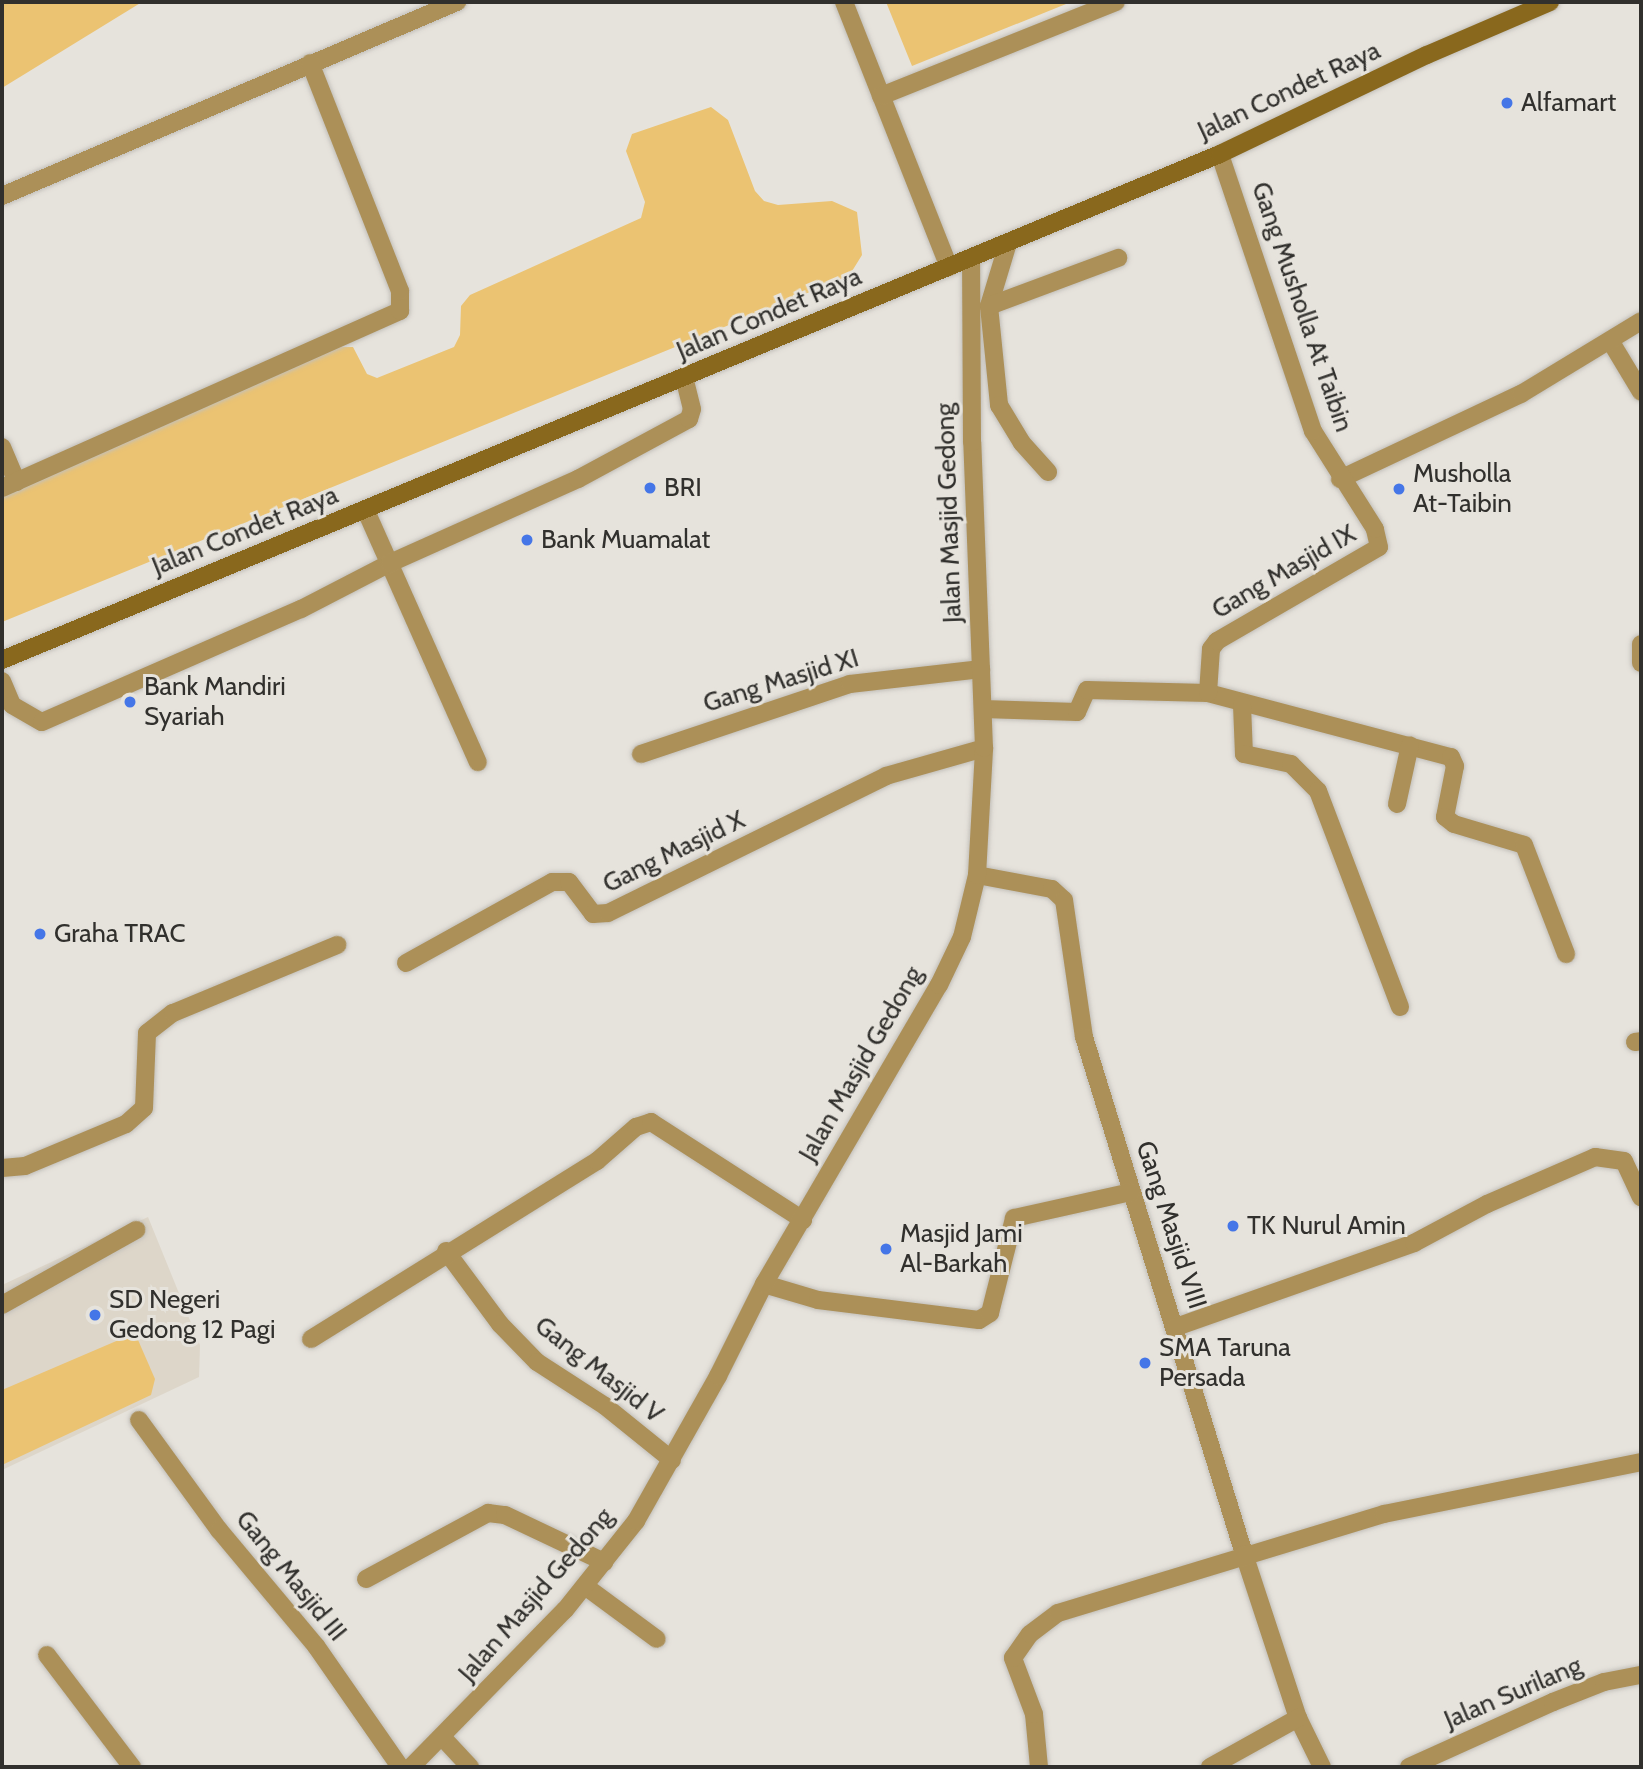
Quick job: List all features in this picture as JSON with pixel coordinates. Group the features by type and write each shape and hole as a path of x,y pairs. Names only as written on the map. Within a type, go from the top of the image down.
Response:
{"street":[{"path":"2,196 310,62 457,2"},
{"path":"844,2 949,267"},
{"path":"881,96 1116,2"},
{"name":"Jalan Condet Raya","path":"2,660 1220,154 1539,4"},
{"path":"2,447 9,485 400,311 400,291 310,62"},
{"name":"Gang Musholla At Taibin","path":"1220,154 1314,431 1340,480 1375,529 1379,547"},
{"path":"1008,243 989,306 999,405 1022,443 1048,472"},
{"name":"Jalan Masjid Gedong","path":"411,1767 443,1738 585,1586 636,1521 672,1460 764,1284 939,985 962,937 977,875 984,748 973,495 971,258"},
{"path":"989,306 1118,258"},
{"path":"1340,480 1521,394 1611,342 1641,321"},
{"path":"1611,342 1641,392"},
{"path":"2,681 12,705 42,722 301,609 390,563 578,479 689,419 692,409 684,378"},
{"path":"366,511 478,762"},
{"name":"Gang Masjid IX","path":"1208,693 1211,649 1217,641 1379,547"},
{"path":"1641,645 1641,663"},
{"name":"Gang Masjid XI","path":"641,754 850,684 981,669"},
{"path":"983,709 1077,712 1087,690 1208,693 1226,696 1242,705 1410,746 1455,762 1444,812 1449,822 1524,845 1566,954"},
{"path":"1242,705 1244,754 1291,764 1308,775 1318,791 1400,1007"},
{"path":"1397,804 1410,746"},
{"name":"Gang Masjid X","path":"406,963 552,882 569,882 593,914 608,913 886,776 984,748"},
{"name":"Gang Masjid VIII","path":"977,875 1052,889 1064,900 1084,1037 1176,1327 1244,1554 1298,1718 1322,1767"},
{"path":"2,1168 25,1166 126,1124 144,1108 147,1034 173,1013 337,945"},
{"path":"310,1339 446,1251 539,1198 597,1161 636,1127 651,1122 803,1220"},
{"path":"1176,1327 1414,1243 1487,1204 1595,1157 1624,1161 1641,1197"},
{"path":"764,1284 818,1300 979,1320 990,1313 1014,1218 1131,1192"},
{"path":"2,1305 136,1230"},
{"name":"Gang Masjid V","path":"446,1251 500,1324 537,1362 605,1406 672,1460"},
{"name":"Gang Masjid III","path":"139,1420 219,1530 316,1646 400,1767"},
{"path":"1039,1767 1034,1714 1013,1658 1030,1634 1058,1613 1244,1554 1384,1514 1641,1462"},
{"path":"366,1579 488,1513 505,1515 604,1562"},
{"path":"585,1586 657,1639"},
{"path":"47,1655 132,1767"},
{"name":"Jalan Surilang","path":"1409,1767 1553,1702 1604,1682 1641,1675"},
{"path":"1210,1767 1298,1718"},
{"path":"443,1738 470,1767"}],"shaded area":[{"path":"2,2 142,2 2,88"},
{"path":"886,2 1071,2 912,66"},
{"path":"711,107 728,120 755,191 764,201 778,205 832,201 857,212 862,255 849,276 2,622 2,486 341,347 353,347 367,374 377,378 454,347 460,335 461,306 470,295 641,218 645,202 626,151 632,134"},
{"name":"SD Negeri Gedong 12 Pagi","path":"148,1217 200,1345 199,1377 2,1470 2,1285"},
{"path":"135,1333 155,1379 151,1395 2,1465 2,1390"}],"place":[{"name":"Alfamart","path":"1507,103"},
{"name":"BRI","path":"650,488"},
{"name":"Musholla At-Taibin","path":"1399,489"},
{"name":"Bank Muamalat","path":"527,540"},
{"name":"Bank Mandiri Syariah","path":"130,702"},
{"name":"Graha TRAC","path":"40,934"},
{"name":"TK Nurul Amin","path":"1233,1226"},
{"name":"Masjid Jami Al-Barkah","path":"886,1249"},
{"name":"SD Negeri Gedong 12 Pagi","path":"95,1315"},
{"name":"SMA Taruna Persada","path":"1145,1363"}]}
